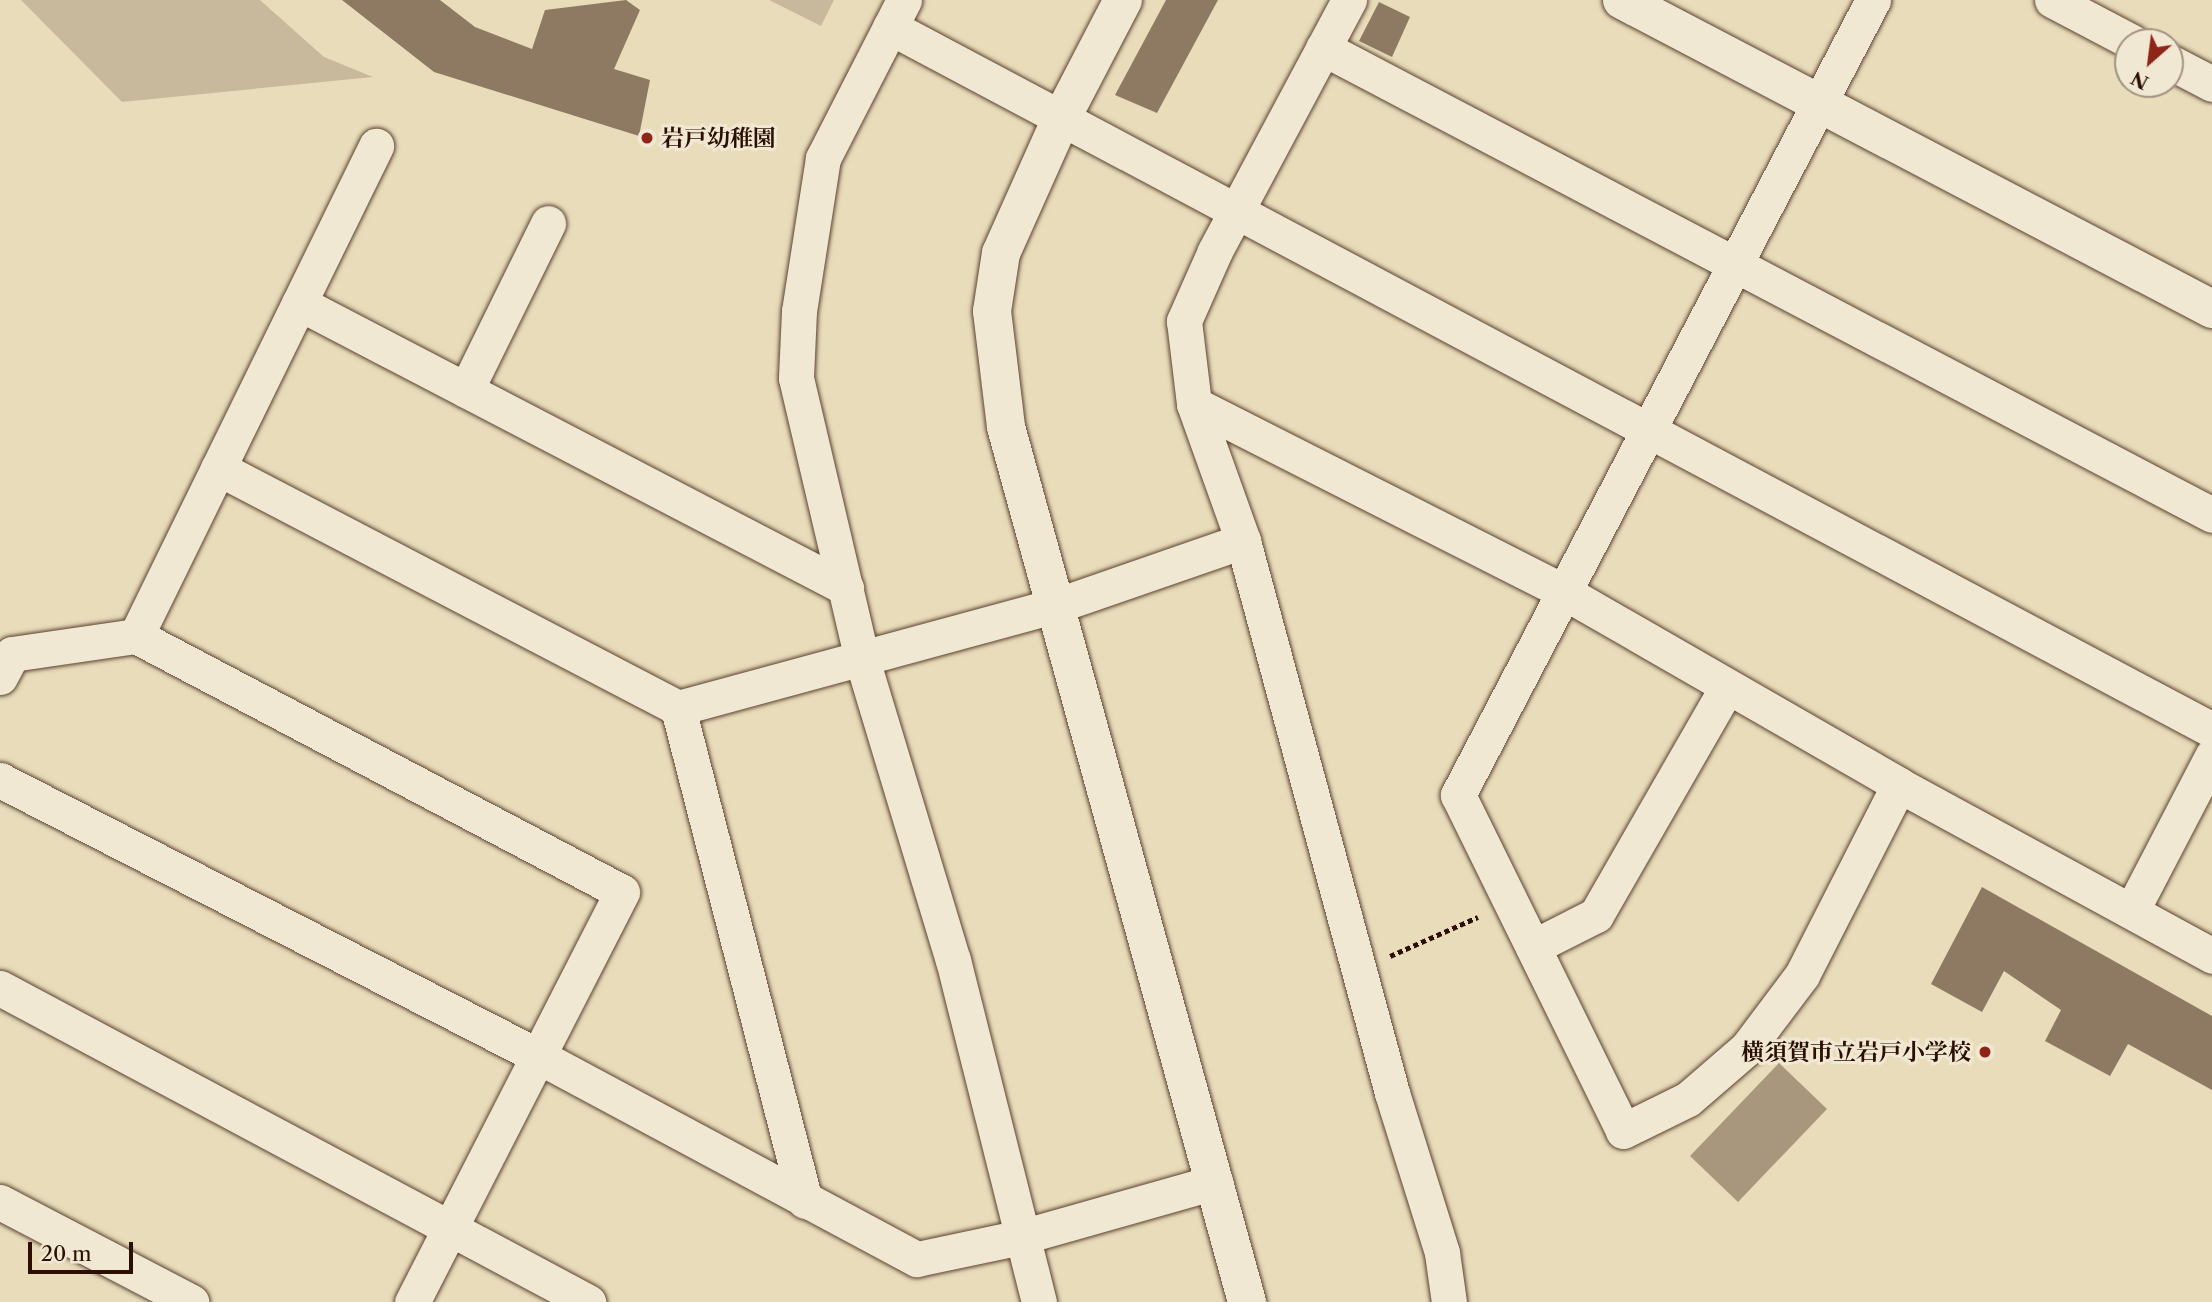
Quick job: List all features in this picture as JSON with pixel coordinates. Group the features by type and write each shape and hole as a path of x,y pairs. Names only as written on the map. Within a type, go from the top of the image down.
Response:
{"street":[{"path":"1123,0 1061,119 1001,253 992,311 1006,426 1058,605 1247,1302"},
{"path":"1349,0 1184,321 1194,404 1243,541 1358,970 1442,1253 1449,1302"},
{"path":"1622,0 2212,309"},
{"path":"1873,0 1458,795 1623,1132 1688,1099 1747,1048 1802,975 1899,785"},
{"path":"2052,0 2114,33"},
{"path":"1039,1302 953,960 861,656 796,378 799,311 823,158 897,14 1061,119 1237,216 1648,430 2212,730"},
{"path":"1323,48 2212,515"},
{"path":"2184,69 2212,84"},
{"path":"136,636 376,146"},
{"path":"466,390 548,223"},
{"path":"299,303 846,588"},
{"path":"1194,404 1564,592 1899,785 2212,956"},
{"path":"218,468 678,708 861,656 1058,605 1243,541"},
{"path":"0,677 12,654 136,636 622,892 412,1302"},
{"path":"1533,947 1596,915 1727,687"},
{"path":"678,708 805,1201"},
{"path":"2132,910 2212,756"},
{"path":"0,780 538,1056 917,1259 1021,1237 1215,1182"},
{"path":"0,988 589,1302"},
{"path":"0,1202 191,1302"}],"path":[{"path":"1358,970 1492,910"}],"shaded area":[{"path":"21,0 260,0 324,57 373,77 122,102"},
{"path":"769,0 834,0 821,26"},
{"path":"1779,1063 1827,1109 1738,1202 1690,1156"}],"building":[{"path":"342,0 440,0 475,27 532,49 545,10 626,0 640,10 614,69 650,80 639,136 434,72"},
{"path":"1166,0 1218,0 1157,113 1115,95"},
{"path":"1379,2 1410,17 1392,57 1359,41"},
{"path":"1982,887 2212,1016 2212,1090 2128,1044 2110,1076 2045,1041 2061,1010 2004,971 1982,1012 1931,984"}],"place":[{"name":"岩戸幼稚園","path":"647,138"},
{"name":"横須賀市立岩戸小学校","path":"1985,1052"}]}
